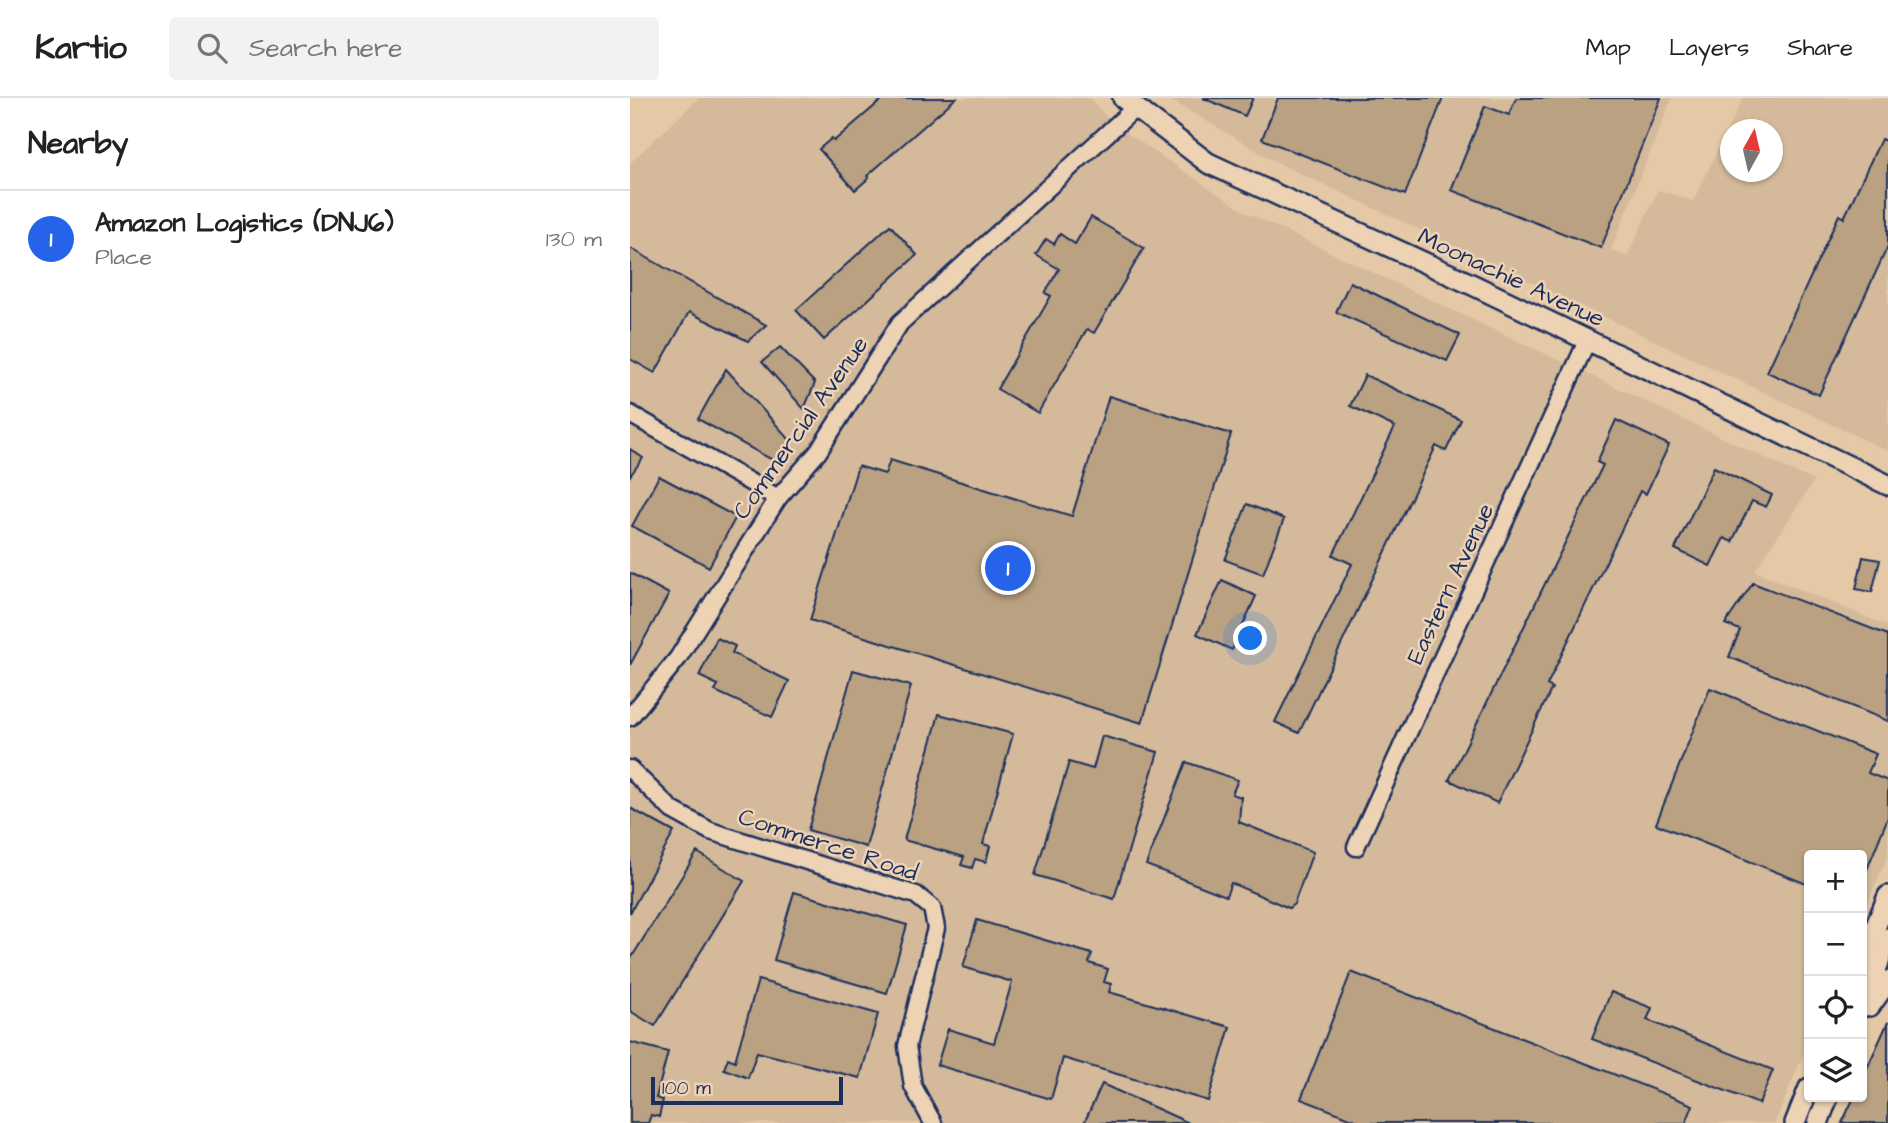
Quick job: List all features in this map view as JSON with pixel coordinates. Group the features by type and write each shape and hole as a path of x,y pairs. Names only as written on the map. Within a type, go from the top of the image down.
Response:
{"main road":[{"name":"Moonachie Avenue","path":"1129,103 1208,163 1888,485"},
{"path":"1867,948 1888,896"},
{"path":"1867,994 1888,938"},
{"path":"1867,1011 1888,981"},
{"path":"1795,1123 1804,1100"},
{"path":"1818,1123 1826,1102"}],"street":[{"name":"Commercial Avenue","path":"630,717 678,658 778,498 805,470 900,323 1129,103"},
{"name":"Eastern Avenue","path":"1356,846 1587,341"},
{"path":"630,414 778,498"},
{"name":"Commerce Road","path":"630,769 672,810 710,831 916,895 932,908 936,928 907,1046 913,1086 933,1123"}],"shaded area":[{"path":"699,98 1090,98 1113,124 1245,212 1814,481 1755,571 1888,626 1888,855 1867,904 1867,850 1804,850 1804,1053 1775,1123 630,1123 630,163"},
{"path":"1167,98 1672,98 1611,250 1627,256 1658,190 1693,201 1720,145 1720,182 1783,182 1783,119 1733,119 1743,98 1888,98 1888,451 1276,162"}],"building":[{"path":"884,98 956,98 867,176 869,178 855,190 819,149 832,138 834,141"},
{"path":"1203,98 1253,98 1245,116"},
{"path":"1278,98 1443,98 1405,195 1262,139"},
{"path":"1516,98 1661,98 1601,248 1451,190 1485,106 1509,115"},
{"path":"1881,139 1888,142 1888,246 1819,395 1767,372 1839,215 1844,218"},
{"path":"1091,217 1144,248 1094,333 1087,329 1038,413 997,389 1051,296 1045,293 1059,269 1036,255 1046,239 1054,244 1060,234 1075,244"},
{"path":"890,225 917,255 824,340 796,310"},
{"path":"630,248 766,325 748,341 689,312 655,373 630,359"},
{"path":"1350,282 1460,335 1447,361 1336,312"},
{"path":"780,347 815,383 804,409 762,362"},
{"path":"726,369 791,441 776,462 698,419"},
{"path":"1365,375 1461,420 1446,451 1436,446 1299,733 1275,722 1352,564 1333,555 1395,427 1350,406"},
{"path":"1109,396 1231,434 1142,723 810,620 858,466 885,474 890,460 1072,516"},
{"path":"1616,420 1669,445 1646,494 1640,491 1547,685 1552,688 1497,803 1449,780 1603,465 1597,462"},
{"path":"630,449 643,458 630,476"},
{"path":"1714,467 1772,495 1766,507 1752,501 1732,542 1724,538 1710,566 1675,549"},
{"path":"659,476 736,517 709,567 632,526"},
{"path":"1247,504 1284,519 1263,574 1225,560"},
{"path":"1863,557 1880,560 1872,592 1856,589"},
{"path":"630,573 669,594 630,665"},
{"path":"1222,580 1256,596 1232,650 1197,634"},
{"path":"1753,583 1888,635 1888,721 1729,657 1740,630 1725,624"},
{"path":"717,638 735,646 732,653 789,681 772,717 715,691 718,685 699,676"},
{"path":"853,670 911,686 866,847 808,830"},
{"path":"1710,688 1876,754 1868,773 1888,781 1888,817 1867,870 1867,850 1804,850 1804,883 1656,824"},
{"path":"939,714 1013,734 983,844 990,846 986,862 975,859 972,868 961,865 964,857 904,840"},
{"path":"1102,736 1158,752 1114,899 1035,875 1069,762 1093,769"},
{"path":"1186,762 1238,780 1232,794 1241,797 1239,822 1313,852 1294,904 1289,908 1231,883 1226,896 1146,865"},
{"path":"630,808 674,832 630,913"},
{"path":"697,852 744,881 655,1026 630,1011 630,960"},
{"path":"794,892 907,925 887,993 774,960"},
{"path":"977,920 1092,954 1089,963 1108,969 1104,982 1111,984 1109,992 1230,1027 1208,1101 1063,1058 1051,1099 937,1065 948,1029 994,1043 1012,982 963,967"},
{"path":"1351,972 1693,1105 1686,1123 1363,1123 1301,1099"},
{"path":"758,980 878,1014 860,1078 757,1052 748,1078 724,1069 728,1058 735,1061"},
{"path":"1611,992 1652,1008 1647,1020 1773,1070 1759,1104 1592,1039"},
{"path":"1888,1022 1888,1123 1842,1123 1852,1102 1867,1102 1867,1068"},
{"path":"630,1042 668,1052 656,1098 663,1100 659,1117 651,1115 648,1123 630,1123"},
{"path":"1102,1084 1189,1123 1084,1123"}],"place":[{"name":"Amazon Logistics (DNJ6)","path":"1008,568"}]}
